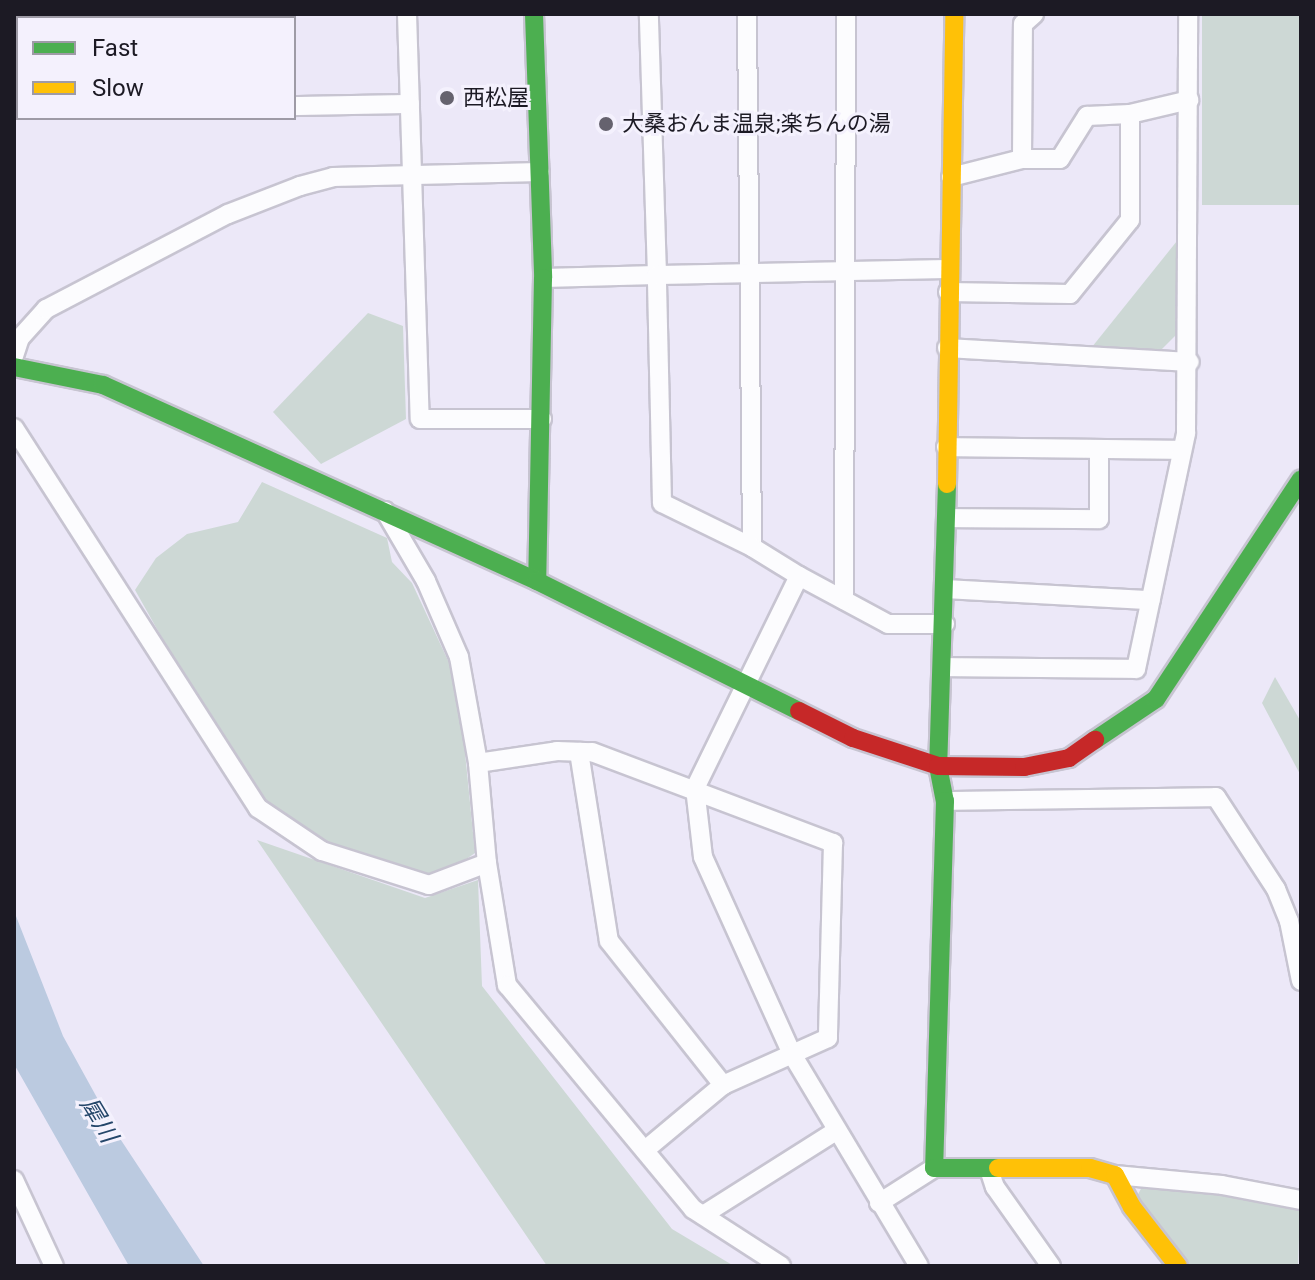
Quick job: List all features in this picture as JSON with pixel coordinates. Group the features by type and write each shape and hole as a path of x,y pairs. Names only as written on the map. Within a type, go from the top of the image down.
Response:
{"street":[{"path":"407,14 420,419 542,419"},
{"path":"534,14 543,278 537,581"},
{"path":"649,14 662,503 752,547 888,624 945,624"},
{"path":"747,14 752,547"},
{"path":"844,600 846,14"},
{"path":"934,1168 945,801 938,766 945,624 954,14"},
{"path":"1022,159 1023,24 1034,14"},
{"path":"944,667 1136,669 1182,450 1190,362 1188,14"},
{"path":"951,177 1022,159 1060,159 1087,116 1130,114 1189,100"},
{"path":"296,106 410,104"},
{"path":"948,292 1070,294 1130,220 1130,114"},
{"path":"14,356 20,338 46,309 228,214 333,177 540,172"},
{"path":"543,278 949,269"},
{"path":"947,348 1190,362"},
{"path":"14,367 103,385 537,581 853,738 938,766 1024,767 1069,758 1156,699 1301,479"},
{"path":"14,428 258,808 322,851 429,885 487,863"},
{"path":"946,447 1182,450"},
{"path":"946,518 1099,519 1099,449"},
{"path":"385,511 426,581 459,657 478,763 487,863 507,985 703,1215 781,1266"},
{"path":"799,576 695,788 703,857 792,1054 919,1266"},
{"path":"945,589 1151,600"},
{"path":"478,763 579,752 695,788 833,843 828,1038 723,1085 645,1150"},
{"path":"579,752 609,941 723,1085"},
{"path":"945,801 1216,797 1276,889 1289,921 1301,981"},
{"path":"703,1215 836,1131"},
{"path":"879,1203 934,1168 1090,1168 1115,1175 1222,1185 1301,1200"},
{"path":"989,1169 995,1187 1051,1266"},
{"path":"1115,1175 1132,1207 1178,1266"},
{"path":"14,1180 54,1266"}],"shaded area":[{"path":"1202,14 1301,14 1301,205 1202,205"},
{"path":"1181,236 1180,331 1160,351 1092,347"},
{"path":"368,313 403,326 406,419 321,464 273,412"},
{"path":"262,482 387,538 392,562 412,583 458,682 475,853 429,885 322,851 258,808 135,590 156,558 187,534 238,522"},
{"path":"1275,677 1301,722 1301,776 1262,703"},
{"path":"257,840 425,898 478,880 482,986 672,1229 734,1266 547,1266"},
{"path":"1142,1187 1235,1195 1300,1209 1298,1266 1191,1266 1137,1196"}],"water":[{"name":"犀川","path":"14,911 63,1036 117,1134 204,1266 129,1266 14,1064"}],"traffic: fast":[{"path":"534,14 543,278 537,581"},
{"path":"14,367 103,385 537,581 799,711"},
{"path":"1095,740 1156,699 1301,479"},
{"path":"947,484 938,766 945,801 934,1168 998,1168"}],"traffic: slow":[{"path":"947,484 954,14"},
{"path":"998,1168 1090,1168 1115,1175 1132,1207 1178,1266"}],"traffic: jam":[{"path":"799,711 853,738 938,766 1024,767 1069,758 1095,740"}],"place":[{"name":"西松屋","path":"447,98"},
{"name":"大桑おんま温泉;楽ちんの湯","path":"606,124"}]}
